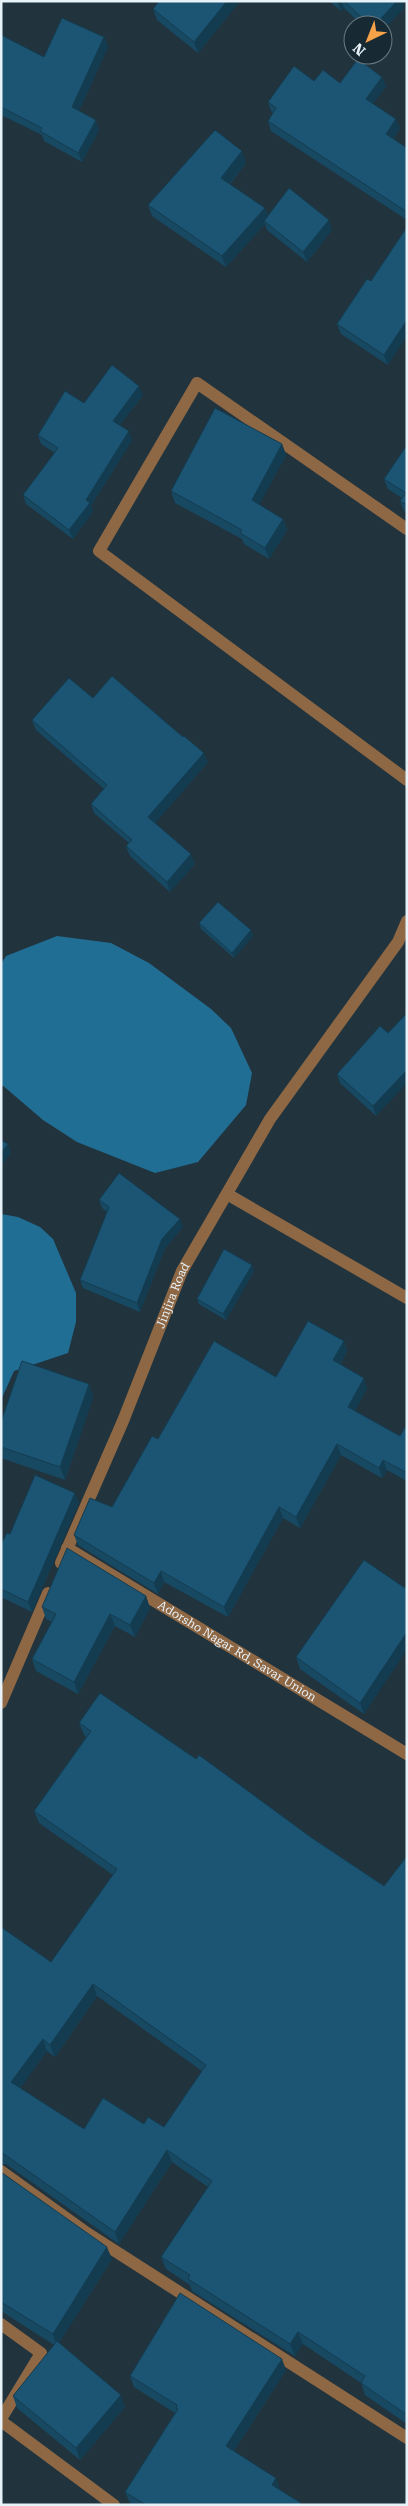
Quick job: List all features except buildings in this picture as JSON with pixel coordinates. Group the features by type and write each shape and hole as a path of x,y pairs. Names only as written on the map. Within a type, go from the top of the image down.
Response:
{"street":[{"path":"407,529 197,383 99,551 407,780"},
{"name":"Jinjira Road","path":"1,1703 123,1421 182,1272 270,1119 398,942 407,921"},
{"path":"227,1194 407,1298"},
{"name":"Adorsho Nagar Rd, Savar Union","path":"68,1548 407,1754"},
{"path":"1,2171 87,2233 407,2438"},
{"path":"1,2324 41,2353 1,2420 114,2505"}],"water":[{"path":"57,936 111,943 149,963 211,1009 231,1028 252,1073 246,1105 198,1162 155,1173 77,1142 43,1120 1,1084 1,964 6,956"},
{"path":"1,1214 18,1217 40,1227 53,1239 76,1293 76,1322 68,1353 14,1371 1,1400"}]}
